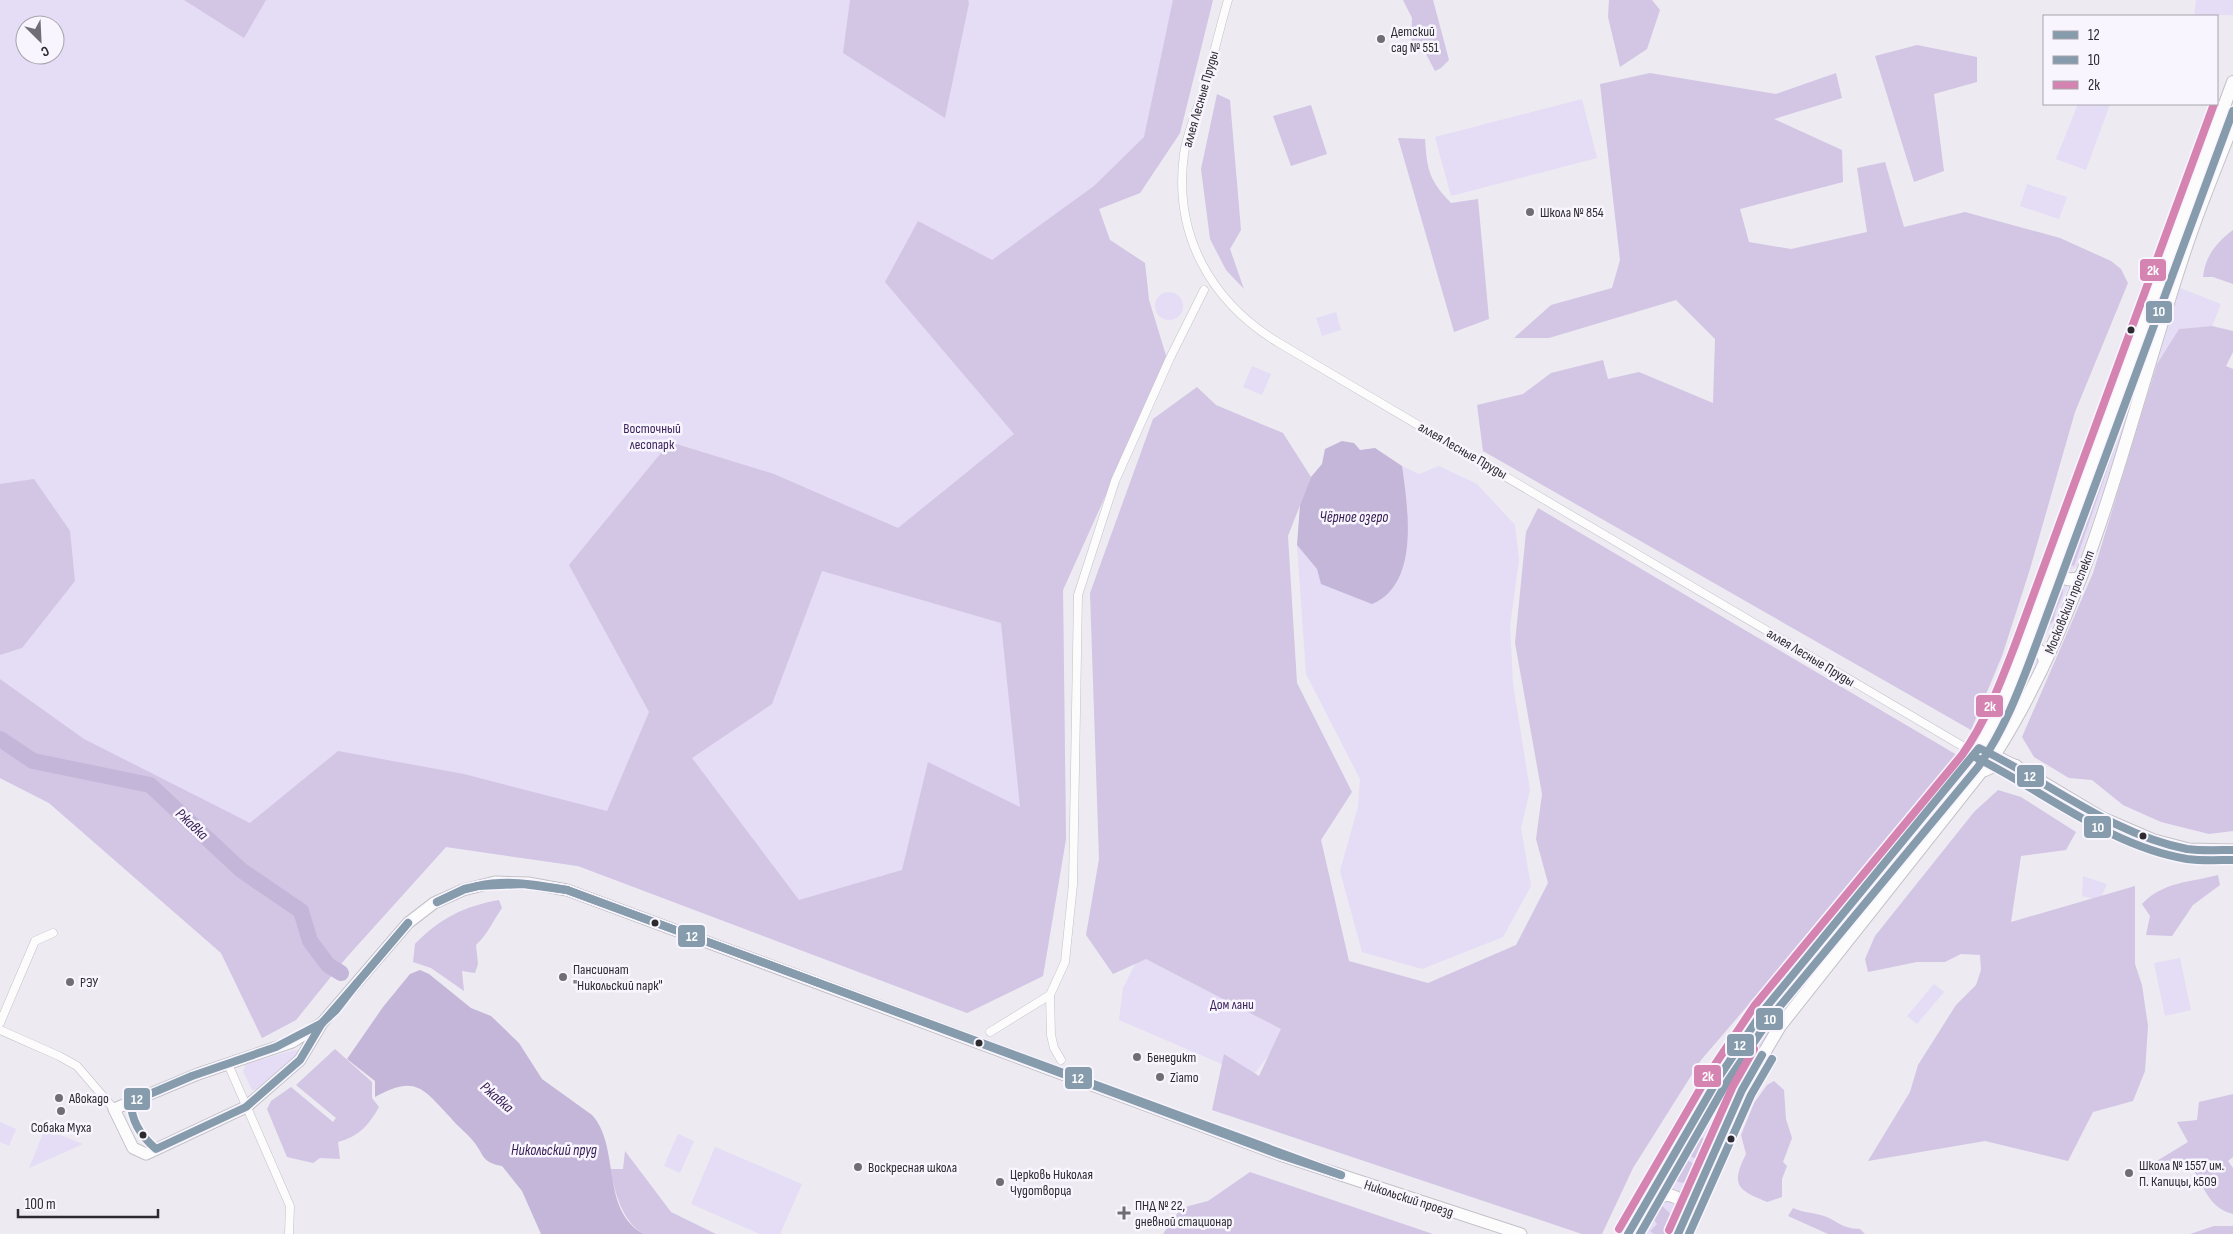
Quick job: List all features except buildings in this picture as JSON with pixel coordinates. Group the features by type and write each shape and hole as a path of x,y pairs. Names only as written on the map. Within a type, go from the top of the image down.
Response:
{"main road":[{"name":"Московский проспект","path":"1628,1234 1719,1077 1762,1011 1979,748 2005,699 2233,82"},
{"name":"Московский проспект","path":"1678,1234 1742,1090 1780,1026 1983,771 2006,736 2046,661 2080,577 2121,459 2185,250 2233,122"},
{"path":"2054,570 2064,579 2074,580 2080,577"},
{"path":"2024,648 2032,647 2038,649 2046,661"},
{"path":"1983,771 1998,764 2016,766"},
{"path":"1936,802 1949,814"},
{"path":"1719,1077 1742,1090"},
{"path":"1645,1204 1664,1194 1675,1196 1684,1204 1686,1218"}],"street":[{"name":"аллея Лесные Пруды","path":"1228,0 1184,152 1183,205 1193,248 1213,283 1238,312 1255,328 1964,747 1979,748"},
{"path":"1061,1060 1052,1051 1050,995 1065,962 1073,884 1078,595 1115,481 1170,358 1204,290"},
{"path":"2006,736 2005,752 2016,766"},
{"path":"1979,748 1995,754 2103,818 2154,840 2189,849 2233,850"},
{"name":"Никольский проезд","path":"322,1023 292,1042 198,1074 114,1109 133,1148 146,1154 246,1107 300,1060 322,1023 408,923 434,903 463,890 495,882 528,883 567,890 1280,1155 1521,1234"},
{"path":"0,1023 35,941 53,933"},
{"path":"990,1032 1050,995"},
{"path":"0,1030 77,1066 114,1109"},
{"path":"228,1064 290,1206 289,1234"}],"green space":[{"name":"Восточный лесопарк","path":"0,0 1213,0 1180,133 1140,193 1099,209 1110,240 1145,263 1149,300 1167,359 1063,590 1066,839 1043,976 967,1013 578,866 446,847 346,958 296,1020 262,1038 221,953 49,803 0,778"},
{"path":"2196,0 2233,0 2233,15 2194,15"},
{"path":"1582,99 1597,158 1451,196 1435,137"},
{"path":"2078,105 2110,105 2086,170 2056,159"},
{"path":"2027,184 2067,197 2059,219 2020,206"},
{"path":"2162,288 2165,289 2126,424 2077,566 2070,571 2064,569 2063,562","holes":["2112,437 2118,440 2074,566 2067,564"]},
{"path":"2180,288 2221,304 2212,326 2179,329 2157,364"},
{"path":"1169,292 1179,296 1183,306 1179,316 1169,320 1159,316 1155,306 1159,296"},
{"path":"1336,312 1341,330 1322,336 1316,318"},
{"path":"1252,366 1271,374 1262,395 1243,387"},
{"path":"1402,466 1419,474 1439,466 1477,484 1515,525 1519,560 1510,626 1513,684 1530,790 1521,828 1531,886 1503,937 1422,969 1362,952 1340,871 1358,807 1360,779 1306,674 1297,545 1317,569 1321,584 1408,513"},
{"path":"2053,584 2068,587 2053,623 2040,644 2032,640"},
{"path":"2031,654 2037,660 2018,703 1997,740 1991,741 2026,656"},
{"path":"1936,813 1940,814 1778,1021 1740,1078 1735,1078 1735,1073 1773,1018"},
{"path":"2083,876 2107,884 2100,900 2082,896"},
{"name":"Дом лани","path":"1156,923 1314,995 1252,1077 1119,1020 1123,988"},
{"path":"2180,958 2191,1010 2165,1016 2154,963"},
{"path":"1934,984 1944,992 1917,1024 1907,1016"},
{"path":"298,1050 300,1054 257,1089 252,1090 243,1071 246,1064"},
{"path":"1729,1091 1733,1098 1688,1200 1677,1189 1662,1187 1705,1118 1725,1093"},
{"path":"0,1122 16,1129 9,1146 0,1142"},
{"path":"45,1129 83,1144 29,1168"},
{"path":"678,1134 694,1141 680,1173 664,1166"},
{"path":"715,1147 802,1184 780,1234 760,1234 691,1204"},
{"path":"1671,1201 1680,1213 1674,1234 1669,1234 1672,1229 1657,1224 1650,1231 1654,1234 1638,1234 1654,1208 1659,1204"}],"shaded area":[{"path":"184,0 266,0 244,38"},
{"path":"850,0 968,0 969,3 945,118 843,53"},
{"path":"1173,0 1213,0 1180,133 1140,193 1099,209 1110,240 1145,263 1149,300 1167,359 1063,590 1066,839 1043,976 967,1013 578,866 446,847 346,958 296,1020 262,1038 221,953 49,803 0,778 0,679 84,739 250,823 338,751 464,774 607,811 649,712 569,565 670,442 774,474 898,528 1014,434 885,282 918,221 992,260 1094,186 1144,137","holes":["822,571 1001,623 1020,807 928,762 902,870 799,900 692,758 772,704"]},
{"path":"1403,0 1433,0 1449,60 1441,68 1435,71 1425,52 1411,46 1412,18"},
{"path":"1609,0 1652,0 1660,10 1647,49 1620,67 1608,17"},
{"path":"1917,45 1977,57 1977,82 1934,94 1944,171 1914,182 1875,56"},
{"path":"1650,73 1776,94 1836,73 1842,98 1774,119 1842,150 1843,182 1740,209 1749,242 1791,249 1867,232 1857,168 1885,162 1904,227 1965,212 2060,238 2111,261 2121,269 2128,283 2075,412 2030,569 2002,656 1971,730 1483,451 1477,405 1523,394 1551,373 1603,360 1608,379 1639,372 1713,403 1715,339 1676,300 1549,338 1514,338 1551,305 1612,288 1620,260 1600,84"},
{"path":"1217,94 1230,100 1241,230 1230,249 1244,289 1226,270 1210,239 1201,169"},
{"path":"1311,105 1327,154 1291,166 1273,116"},
{"path":"1398,138 1425,139 1430,174 1438,188 1451,203 1478,199 1489,319 1454,332"},
{"path":"2233,230 2233,284 2213,277 2203,277 2209,256 2222,239"},
{"path":"2212,326 2233,331 2233,352 2226,366 2233,369 2233,831 2209,834 2161,822 2123,805 2092,780 2069,778 2034,757 2022,737 2093,573 2157,364 2179,329"},
{"path":"1197,387 1216,405 1283,433 1311,477 1288,536 1297,683 1352,792 1321,840 1349,961 1428,983 1516,945 1548,883 1536,839 1542,794 1515,643 1526,532 1538,508 1957,755 1804,940 1701,1060 1633,1168 1602,1234 1582,1234 1212,1110 1224,1054 1259,1076 1281,1029 1146,959 1113,974 1086,935 1099,859 1090,593 1153,419"},
{"path":"2112,437 2118,439 2074,566 2067,564"},
{"path":"34,479 70,531 75,581 22,648 0,655 0,484"},
{"path":"2063,588 2054,620 2050,624 2042,625 2052,590"},
{"path":"1998,790 2021,797 2076,832 2066,850 2021,856 2011,922 2135,886 2135,964 2142,985 2148,1026 2145,1071 2133,1101 2093,1112 2068,1161 1985,1141 1868,1161 1910,1092 1918,1065 1956,1005 1976,985 1981,970 1980,955 1961,954 1945,962 1917,962 1868,972 1865,959 1875,936 1974,812"},
{"path":"2218,875 2220,885 2193,905 2172,936 2146,935 2150,916 2142,904 2150,897 2159,891 2177,884"},
{"path":"499,900 502,908 487,932 476,945 478,964 475,973 462,971 464,991 431,968 413,962 415,944 433,927 463,910"},
{"path":"335,1049 372,1082 372,1098 379,1107 362,1129 351,1137 338,1142 340,1159 320,1158 313,1163 287,1157 267,1109 271,1101 291,1087 333,1122 336,1118 296,1085"},
{"path":"1774,1081 1784,1090 1786,1119 1792,1138 1783,1162 1787,1166 1782,1179 1782,1197 1767,1202 1743,1190 1738,1180 1738,1173 1746,1154 1741,1135 1754,1103 1767,1085"},
{"path":"2233,1094 2233,1157 2228,1161 2233,1168 2233,1214 2224,1211 2211,1200 2189,1164 2168,1165 2155,1162 2188,1142 2177,1122 2197,1120 2199,1102"},
{"path":"1701,1137 1709,1142 1707,1156 1702,1162 1688,1155 1694,1142"},
{"path":"625,1151 671,1212 716,1234 644,1234 636,1229 621,1206 610,1169 623,1169"},
{"path":"1687,1160 1694,1164 1698,1173 1692,1184 1678,1182 1673,1176"},
{"path":"1250,1172 1433,1234 1163,1234 1181,1208 1208,1201"},
{"path":"1659,1203 1676,1219 1669,1234 1654,1234 1650,1231 1657,1224 1653,1218"},
{"path":"1793,1208 1828,1218 1847,1227 1860,1229 1865,1234 1828,1234 1788,1216"},
{"path":"2214,1226 2233,1226 2233,1234 2190,1234"}],"water":[{"name":"Чёрное озеро","path":"1342,441 1354,443 1360,450 1375,448 1402,466 1408,523 1404,563 1398,580 1387,594 1372,604 1321,584 1317,569 1297,545 1300,505 1311,477 1322,464 1325,449"},
{"name":"Никольский пруд","path":"420,970 429,974 471,1008 491,1016 519,1043 542,1079 592,1115 601,1128 606,1144 616,1195 621,1210 630,1224 644,1234 541,1234 522,1191 502,1166 490,1163 484,1158 471,1139 425,1092 409,1086 389,1090 375,1097 375,1081 347,1059 383,1007 410,974"}],"waterway":[{"name":"Ржавка","path":"0,739 33,761 150,785 241,870 301,911 310,941 328,965 341,973"}],"transit line":[{"name":"2к","path":"1619,1229 1710,1072 1755,1005 1962,755 1985,716 2015,645 2214,105"},
{"name":"10","path":"1640,1234 1727,1082 1771,1017 1978,767 1995,740 2016,697 2033,653 2233,111"},
{"name":"12","path":"1628,1234 1719,1077 1763,1011 1979,748 2132,832 2159,842 2187,849 2233,850"},
{"name":"10","path":"1975,757 2078,816 2131,842 2158,852 2187,859 2233,860"},
{"name":"12","path":"478,886 511,883 567,890"},
{"name":"12","path":"478,886 523,884 567,890"},
{"name":"12","path":"437,902 464,889 478,886"},
{"name":"12","path":"437,902 463,890 478,886"},
{"name":"12","path":"567,890 816,982"},
{"name":"12","path":"567,890 816,982"},
{"name":"12","path":"357,983 408,923"},
{"name":"12","path":"357,983 408,923"},
{"name":"12","path":"816,982 1341,1175"},
{"name":"12","path":"816,982 1280,1155 1341,1175"},
{"name":"12","path":"322,1023 357,983"},
{"name":"12","path":"322,1023 336,1010 357,983"},
{"name":"12","path":"322,1023 300,1060 246,1107 156,1149 138,1128 133,1116 131,1102 192,1076 276,1047 322,1023"},
{"name":"2к","path":"1669,1230 1733,1086 1754,1049"},
{"name":"12","path":"1678,1234 1742,1090 1762,1055"},
{"name":"10","path":"1689,1234 1751,1095 1772,1059"}],"place":[{"name":"Детский сад № 551","path":"1381,39"},
{"name":"Школа № 854","path":"1530,212"},
{"name":"Пансионат \"Никольский парк\"","path":"563,977"},
{"name":"РЭУ","path":"70,982"},
{"name":"Бенедикт","path":"1137,1057"},
{"name":"Ziamo","path":"1160,1077"},
{"name":"Авокадо","path":"59,1098"},
{"name":"Собака Муха","path":"61,1111"},
{"name":"Воскресная школа","path":"858,1167"},
{"name":"Школа № 1557 им. П. Капицы, к509","path":"2129,1173"},
{"name":"Церковь Николая Чудотворца","path":"1000,1182"},
{"name":"ПНД № 22, дневной стационар","path":"1124,1213"}]}
